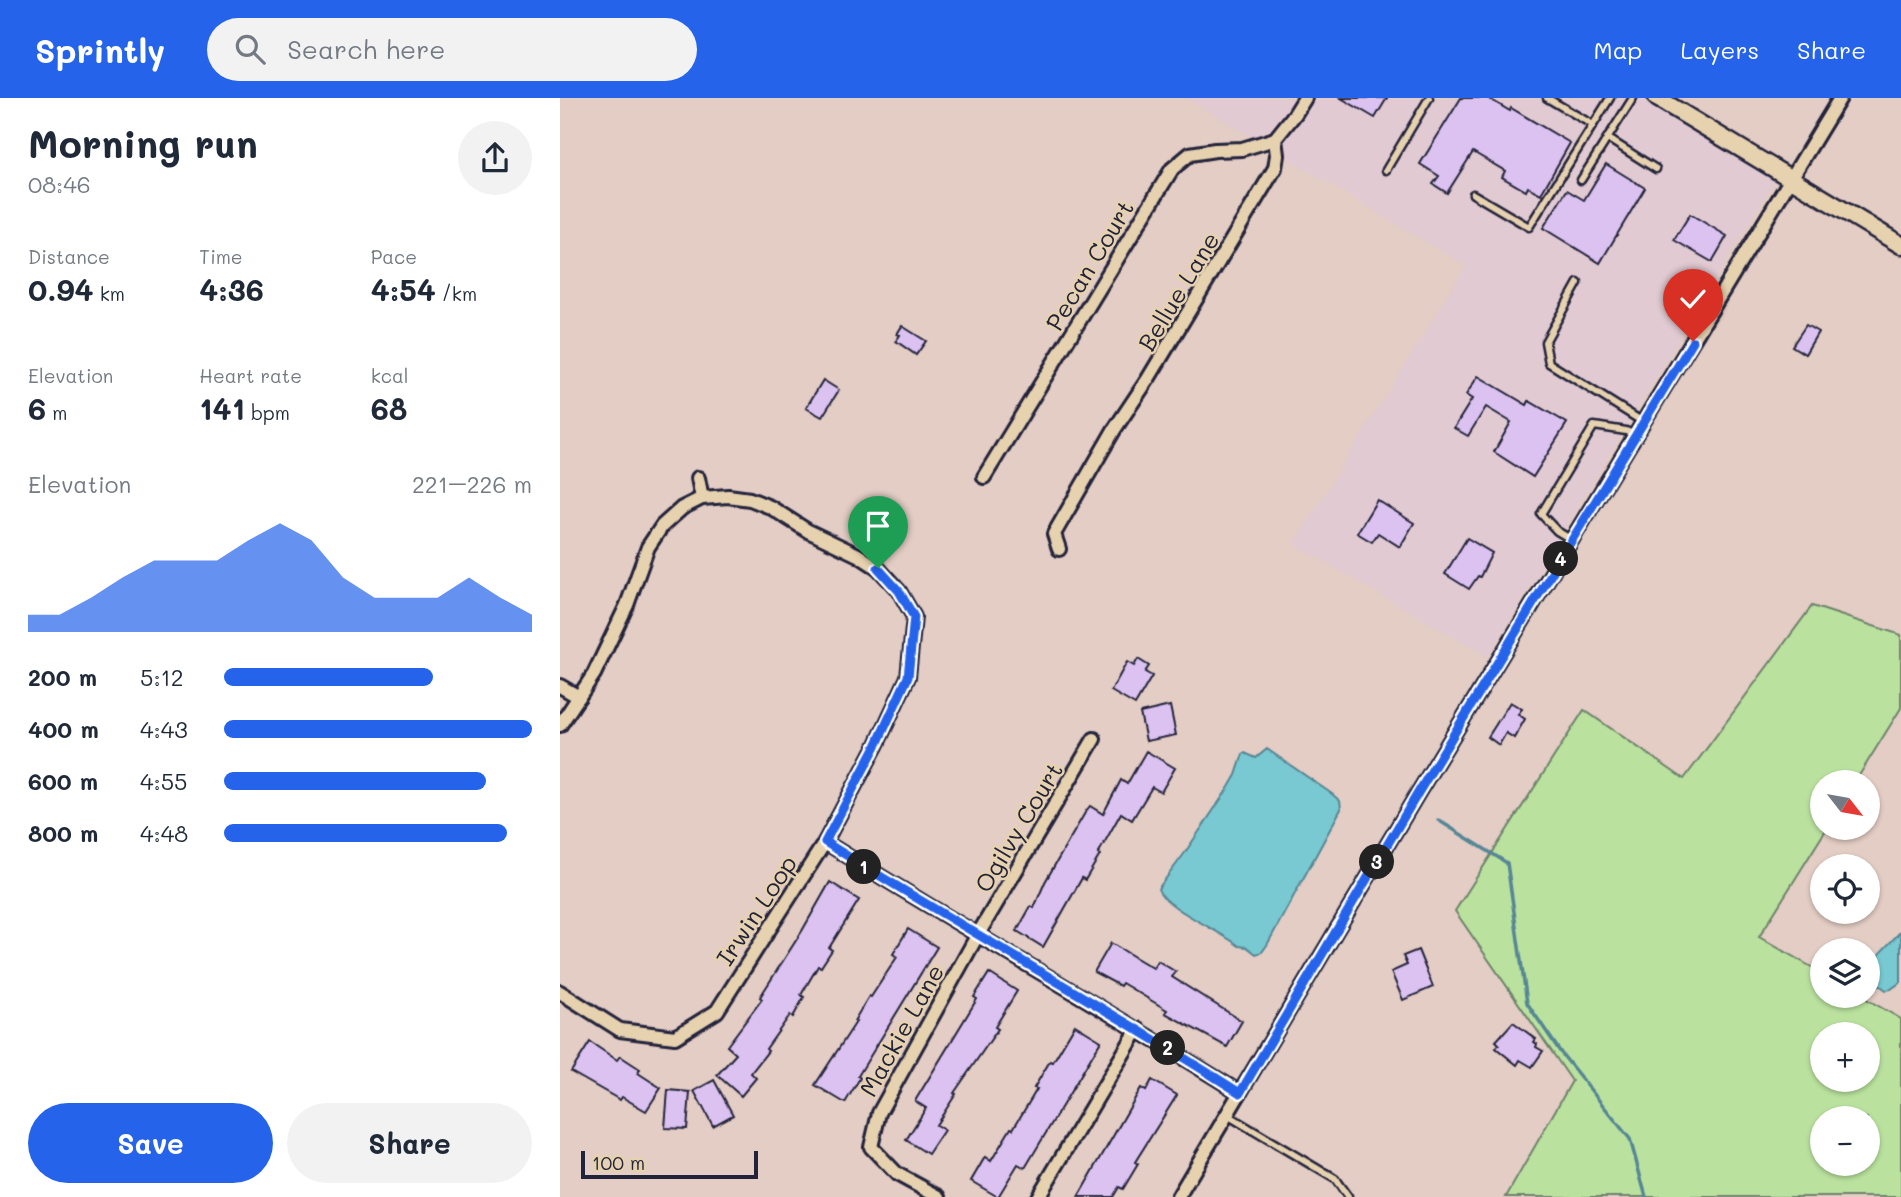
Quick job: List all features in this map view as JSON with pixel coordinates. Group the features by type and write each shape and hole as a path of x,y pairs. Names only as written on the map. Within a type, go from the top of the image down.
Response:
{"street":[{"path":"1275,139 1304,98"},
{"path":"1657,98 1901,245"},
{"path":"1178,1197 1411,804 1840,98"},
{"name":"Pecan Court","path":"984,477 1172,169 1190,154 1242,149 1275,139"},
{"name":"Bellue Lane","path":"1059,549 1054,534 1114,430 1149,379 1275,168 1275,139"},
{"path":"560,725 594,674 627,605 648,547 662,526 682,508 702,498 698,478"},
{"name":"Irwin Loop","path":"560,992 620,1030 675,1037 718,1011 825,842 877,744 908,677 914,617 899,591 878,568 858,555 808,531 770,507 750,499 728,496 702,498"},
{"path":"560,686 579,697"},
{"name":"Ogilvy Court","path":"977,936 1094,740"},
{"path":"825,842 1240,1093"},
{"name":"Mackie Lane","path":"939,1197 897,1174 871,1147 879,1113 977,936"},
{"path":"1038,1197 1138,1029"}],"lane":[{"path":"1386,170 1429,98"},
{"path":"1547,98 1593,125"},
{"path":"1472,194 1529,227 1609,98"},
{"path":"1581,180 1633,98"},
{"path":"1607,138 1656,169"},
{"path":"1578,283 1545,342 1549,363 1644,423"},
{"path":"1573,540 1558,531 1541,514 1587,437 1594,426 1626,431 1636,436"},
{"path":"1227,1115 1335,1179 1348,1197"}],"shaded area":[{"path":"1187,98 1677,98 1785,163 1488,657 1294,544 1466,266"}],"green space":[{"path":"1812,606 1901,635 1901,708 1862,770 1810,770 1810,840 1820,840 1759,937 1810,966 1810,1008 1880,1007 1901,1019 1901,1197 1506,1197 1572,1081 1455,911 1584,710 1684,779"}],"water":[{"path":"1267,749 1332,794 1340,801 1341,809 1267,945 1262,952 1256,954 1171,904 1158,889 1229,787 1243,754 1256,758"},
{"path":"1901,931 1901,982 1891,989 1886,990 1880,985 1880,953"}],"building":[{"path":"1341,98 1387,98 1375,118"},
{"path":"1461,98 1488,98 1510,111 1511,108 1570,143 1541,194 1528,187 1526,191 1502,177 1505,171 1473,152 1447,193 1433,184 1439,176 1420,164"},
{"path":"1606,164 1645,188 1600,263 1543,228 1567,190 1584,200"},
{"path":"1690,214 1727,236 1712,262 1674,240"},
{"path":"1806,325 1818,332 1805,354 1792,346"},
{"path":"902,326 926,341 916,355 896,341"},
{"path":"1478,376 1527,405 1529,401 1567,423 1533,477 1494,452 1511,422 1486,407 1468,436 1454,428 1472,399 1466,395"},
{"path":"823,380 839,390 822,417 806,408"},
{"path":"1377,500 1414,523 1400,547 1378,533 1372,542 1357,533"},
{"path":"1467,538 1492,553 1480,577 1478,576 1469,589 1445,574"},
{"path":"1138,659 1149,666 1145,672 1152,676 1135,705 1111,691 1127,662 1134,666"},
{"path":"1510,702 1522,709 1518,714 1525,719 1514,738 1506,733 1499,745 1488,737"},
{"path":"1170,706 1176,735 1146,741 1140,713"},
{"path":"1146,751 1175,768 1161,792 1152,787 1132,820 1121,813 1098,854 1100,855 1085,880 1082,878 1043,947 1017,931 1031,906 1034,908 1045,882 1086,811 1090,806 1103,814 1121,780 1127,784"},
{"path":"830,882 859,900 829,948 832,950 821,967 818,966 801,995 804,997 793,1017 790,1015 766,1049 768,1051 751,1073 756,1078 741,1096 717,1075 736,1054 727,1046 762,999 760,997"},
{"path":"908,929 937,947 858,1076 860,1078 845,1103 815,1085 856,1022 854,1021 869,996 871,997 897,957 893,954"},
{"path":"1111,943 1153,968 1158,961 1176,972 1172,977 1242,1021 1227,1047 1165,1013 1167,1010 1122,983 1120,986 1094,972"},
{"path":"1418,950 1433,987 1403,1000 1391,972 1407,965 1403,956"},
{"path":"989,973 1017,991 995,1027 998,1029 954,1093 956,1094 936,1125 944,1130 928,1154 906,1140 926,1108 915,1101 977,999 974,997"},
{"path":"1513,1022 1536,1039 1536,1047 1543,1051 1532,1067 1520,1060 1517,1065 1496,1048 1499,1044 1496,1041"},
{"path":"1075,1025 1101,1041 1025,1168 1018,1164 998,1197 971,1181 985,1157 991,1161 1011,1128 1013,1129 1050,1061 1053,1062"},
{"path":"590,1042 617,1060 620,1056 640,1069 638,1073 661,1088 646,1111 622,1097 620,1100 571,1072"},
{"path":"714,1080 733,1115 713,1126 694,1091"},
{"path":"1152,1080 1177,1095 1135,1162 1138,1164 1123,1189 1119,1187 1113,1197 1078,1197 1141,1088 1146,1091"},
{"path":"668,1090 690,1092 687,1129 665,1128"}],"waterway":[{"path":"1438,820 1507,863 1527,1003 1561,1053 1630,1139 1646,1197"}],"route":[{"path":"878,568 899,591 914,617 908,677 855,788 825,842 977,936 1145,1033 1240,1093 1418,793 1693,341"}]}
